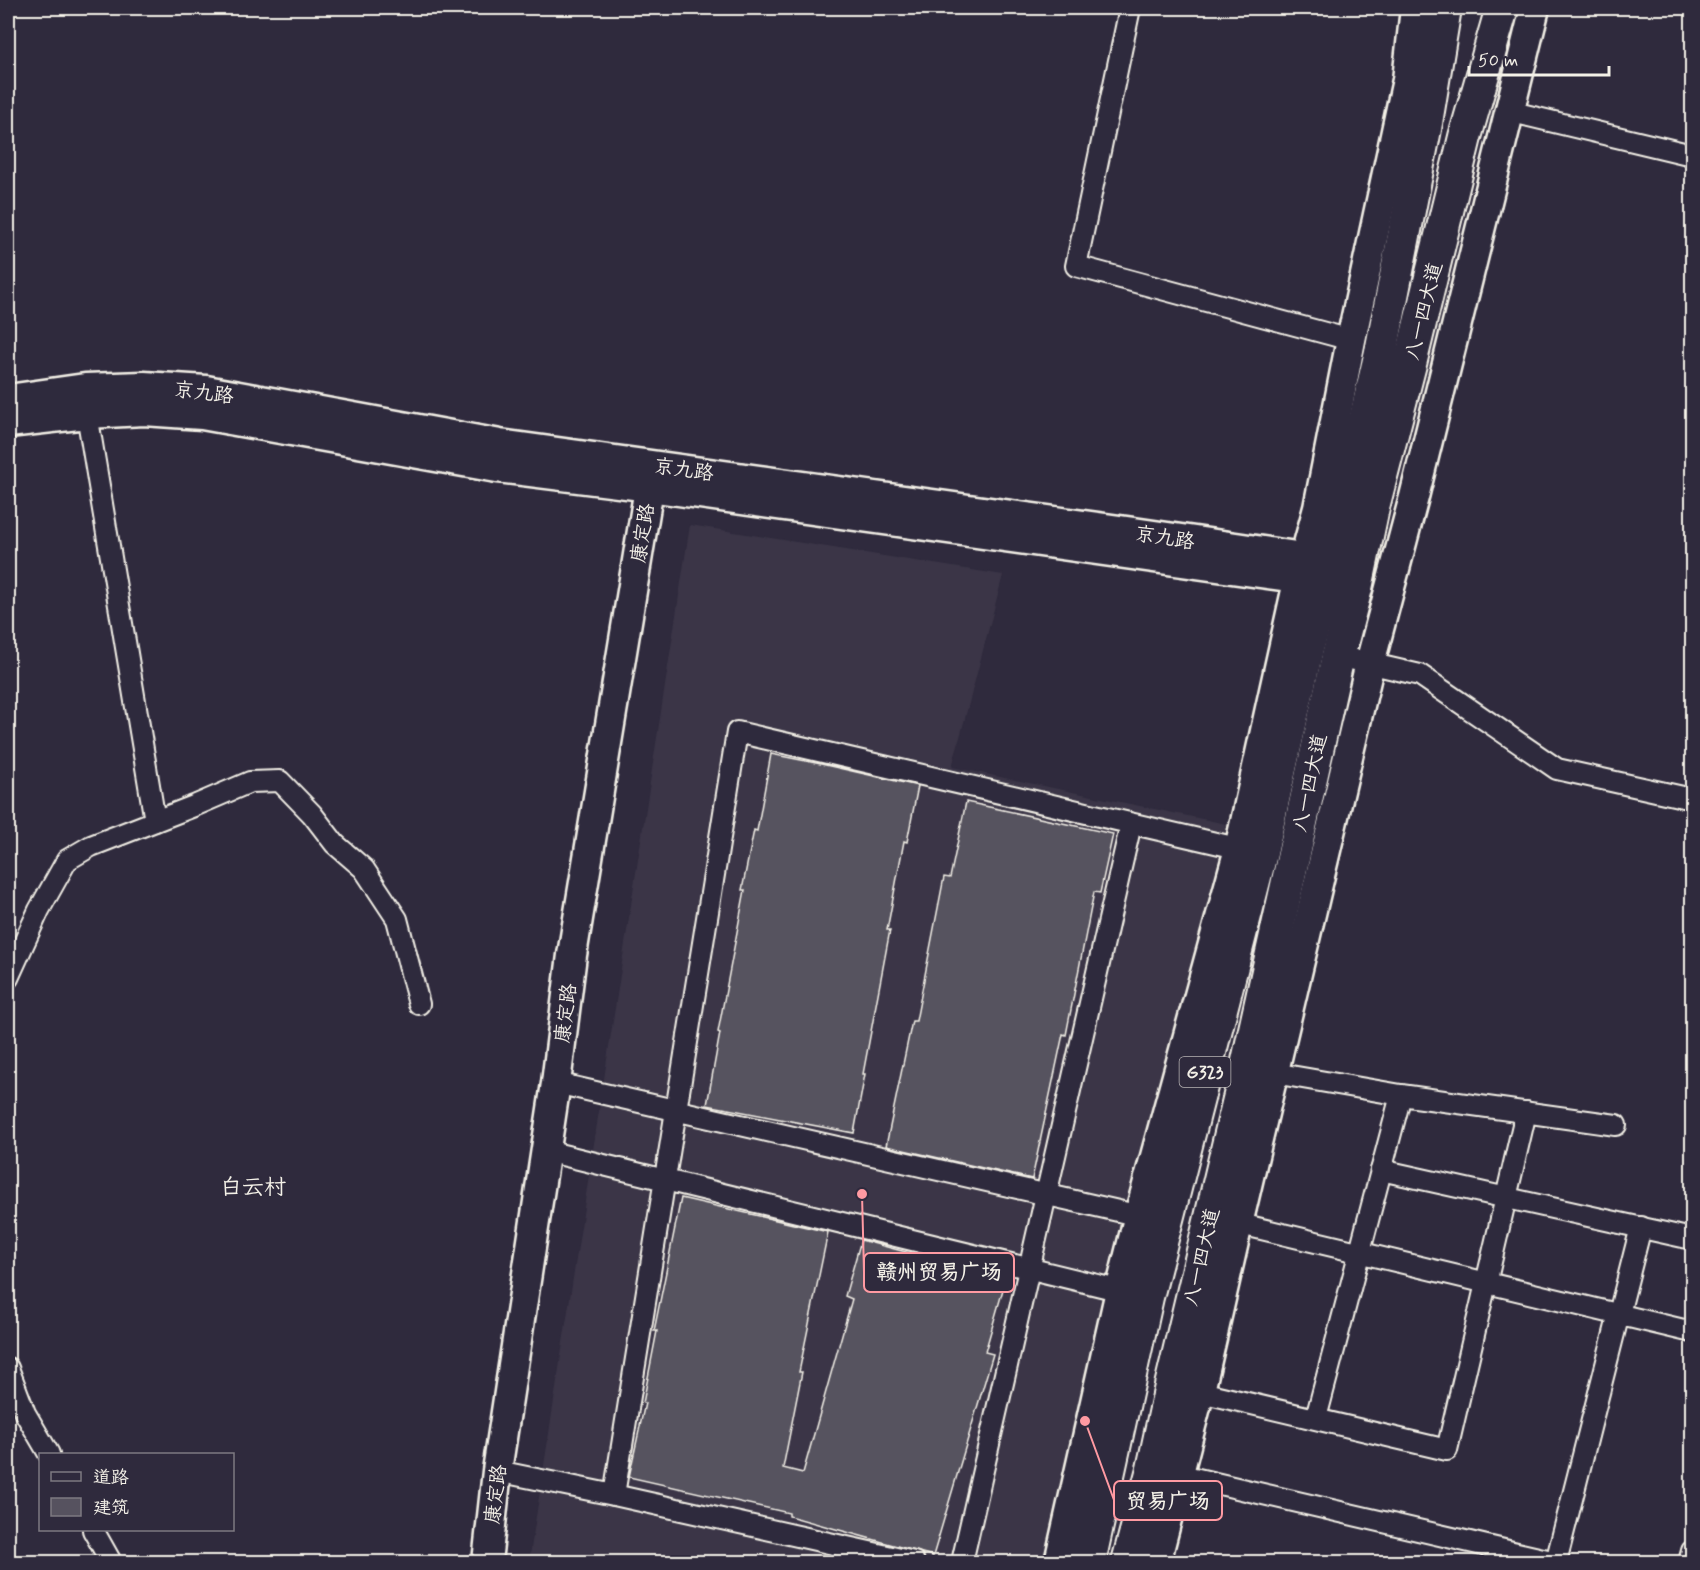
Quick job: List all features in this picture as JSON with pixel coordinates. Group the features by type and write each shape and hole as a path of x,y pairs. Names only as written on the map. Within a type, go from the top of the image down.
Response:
{"main road":[{"name":"八一四大道","path":"1089,1563 1134,1294 1250,851 1330,572 1381,352 1425,129 1445,8"},
{"path":"1425,129 1455,8"},
{"path":"1465,137 1494,8"},
{"name":"八一四大道","path":"1128,1563 1166,1472 1260,1071 1338,656 1330,572 1373,507 1465,137 1502,8"}],"street":[{"path":"1130,8 1076,266 1351,340"},
{"path":"1330,572 1318,508 1351,340 1407,80 1415,8"},
{"path":"1534,8 1416,486 1260,1071 1401,1095 1616,1125"},
{"path":"1508,111 1692,155"},
{"path":"8,379 50,386 86,401 155,821"},
{"name":"京九路","path":"8,399 86,401 144,411 202,415 497,468 651,476 1330,572"},
{"name":"京九路","path":"8,423 86,401"},
{"name":"康定路","path":"487,1563 497,1472 556,1083 572,955 651,476"},
{"path":"1338,656 1420,675 1557,769 1692,799"},
{"path":"614,1495 737,732 1250,851"},
{"path":"8,978 39,910 68,860 91,846 250,782 280,781 312,814 335,844 364,869 397,919 419,1004"},
{"path":"962,1563 1131,824"},
{"path":"556,1083 1153,1219"},
{"path":"1316,1418 1401,1095"},
{"path":"1185,1389 1447,1450 1526,1112"},
{"path":"546,1151 1134,1294 1059,1563"},
{"path":"1382,1170 1692,1239"},
{"path":"1224,1220 1692,1332"},
{"path":"1156,1563 1166,1472 1556,1563 1641,1227"},
{"path":"8,1368 25,1413 48,1453"},
{"path":"497,1472 614,1495 914,1563"},
{"path":"94,1531 111,1563"},
{"path":"1689,1563 1692,1551"}],"shaded area":[{"path":"690,525 1003,575 952,767 1231,825 1045,1562 529,1562"}],"building":[{"path":"771,754 918,786 907,842 904,841 887,930 890,930 854,1133 707,1105 720,1033 718,1032 745,890 742,890 754,830 757,831"},
{"path":"966,802 1113,834 1100,893 1094,892 1066,1035 1063,1034 1032,1179 886,1146 912,1021 916,1021 944,877 950,878"},
{"path":"681,1198 828,1232 799,1372 802,1372 783,1468 803,1473 852,1299 845,1296 861,1240 1006,1279 985,1352 993,1354 933,1556 789,1516 789,1513 629,1477 645,1403 643,1403 657,1331 654,1331"}],"place":[{"name":"赣州贸易广场","path":"862,1194"},
{"name":"贸易广场","path":"1085,1421"}],"district":[{"name":"白云村","path":"253,1186"}]}
